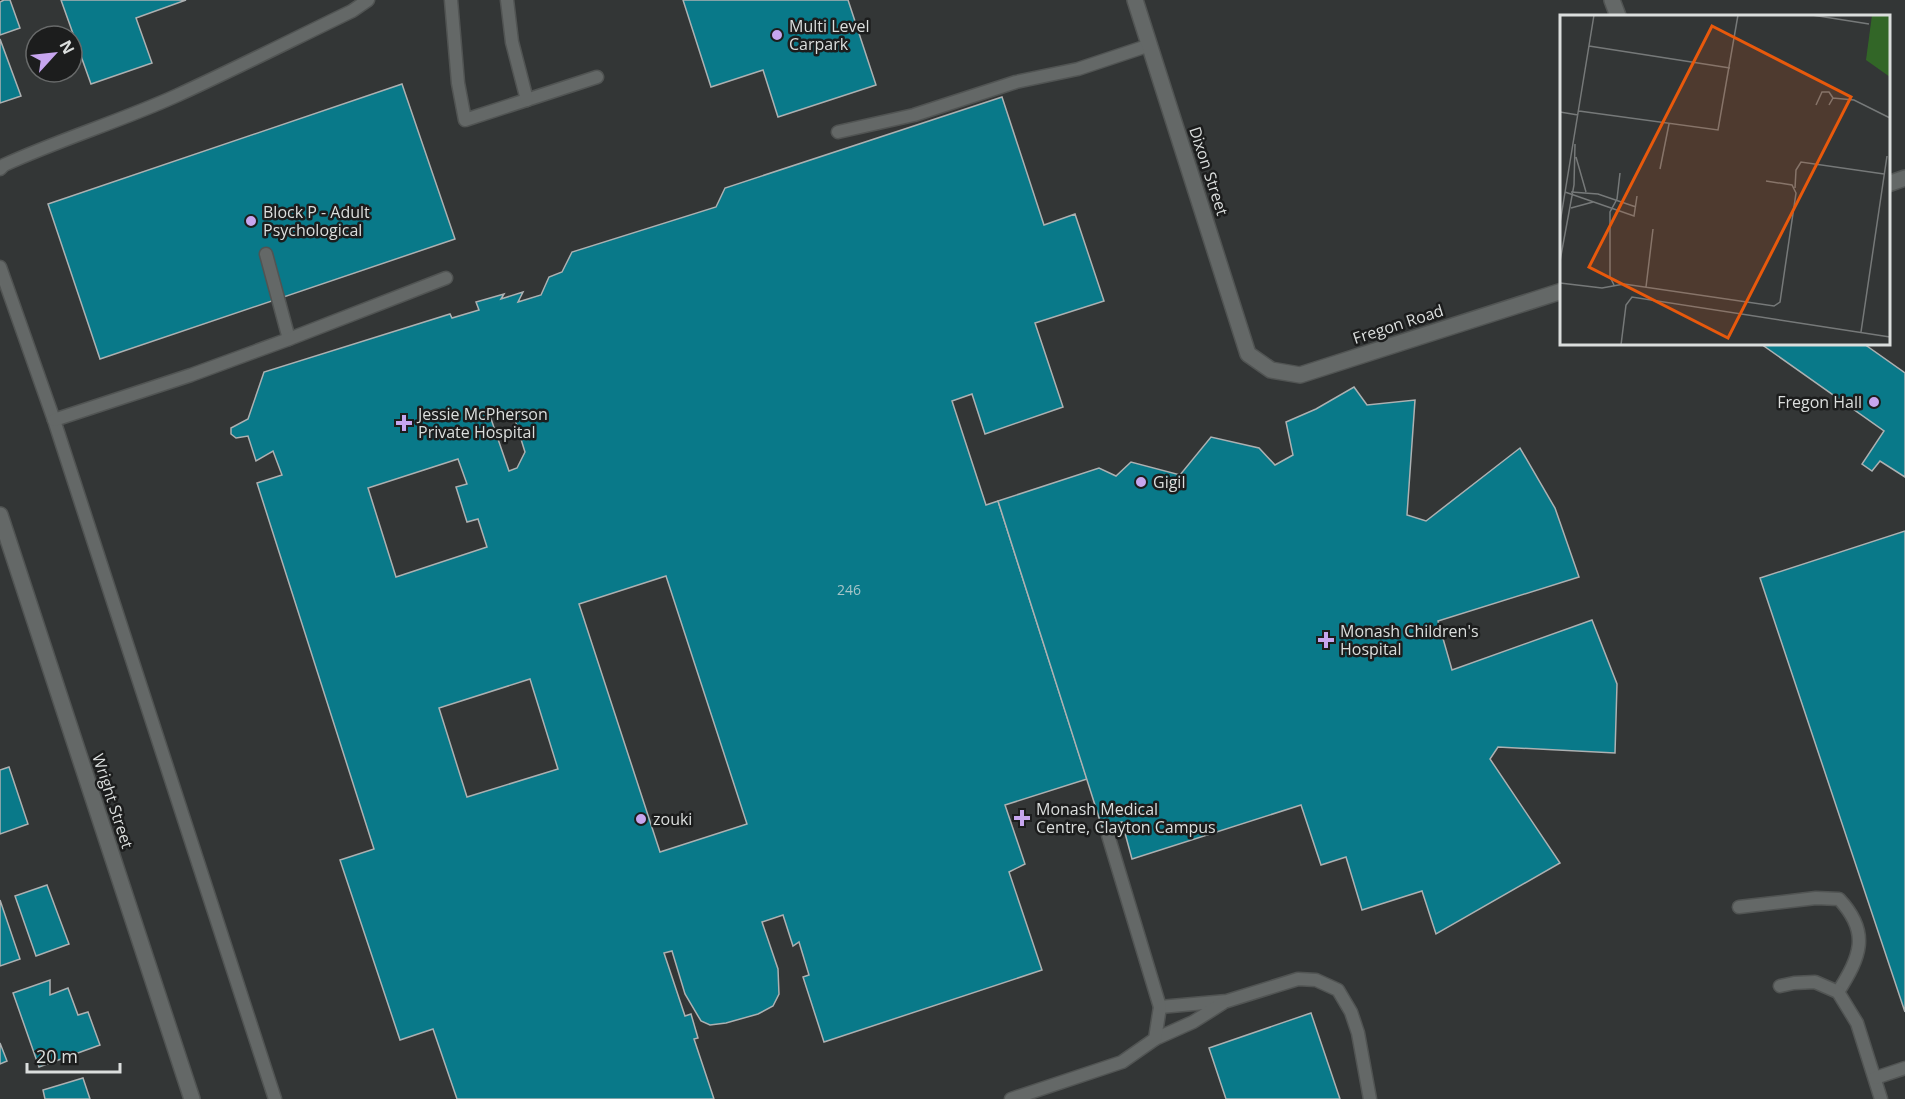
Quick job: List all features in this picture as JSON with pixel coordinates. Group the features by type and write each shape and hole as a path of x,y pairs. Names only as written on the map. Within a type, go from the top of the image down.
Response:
{"street":[{"name":"Dixon Street","path":"1135,0 1248,354"},
{"path":"1612,0 1618,15"},
{"path":"1890,183 1905,178"},
{"name":"Fregon Road","path":"1248,354 1271,370 1300,375 1560,292"},
{"name":"Wright Street","path":"0,515 192,1099"}],"lane":[{"path":"0,169 43,147 177,95 352,11 368,0"},
{"path":"451,0 458,83 465,120 597,77"},
{"path":"507,0 512,42 527,100"},
{"path":"838,132 914,115 1016,82 1078,69 1150,45"},
{"path":"266,254 290,339"},
{"path":"0,267 54,420 275,1099"},
{"path":"54,420 191,375 446,278"},
{"path":"1108,835 1160,1007 1155,1039"},
{"path":"1739,908 1816,898 1839,899 1850,910 1860,945 1853,968 1838,992"},
{"path":"1160,1007 1227,1001 1298,979 1316,980 1338,990 1351,1012 1358,1033 1370,1099"},
{"path":"1780,986 1815,982 1838,992 1857,1023 1881,1099"},
{"path":"1011,1099 1122,1062 1155,1039 1191,1024 1227,1001"},
{"path":"1875,1078 1905,1068"}],"building":[{"path":"10,0 20,28 0,35 0,2"},
{"path":"61,0 186,0 136,18 152,63 91,84 84,64 84,24 70,24"},
{"name":"Multi Level Carpark","path":"683,0 848,0 876,85 778,117 763,70 711,87"},
{"path":"0,39 21,96 0,103"},
{"name":"Block P - Adult Psychological","path":"402,84 455,239 100,359 48,204"},
{"path":"1002,97 1044,225 1075,214 1104,301 1035,323 1063,407 985,434 972,394 952,401 986,505 998,501 1087,779 1005,805 1025,864 1009,872 1042,970 824,1042 803,977 809,975 799,942 793,946 783,915 762,922 778,969 779,994 773,1006 758,1014 710,1025 701,1021 685,994 672,951 664,953 685,1016 691,1014 698,1038 694,1039 714,1099 457,1099 433,1029 400,1040 340,860 374,849 257,483 282,475 273,451 256,461 248,436 236,438 231,434 231,428 248,419 264,372 450,314 452,318 479,310 476,302 504,294 501,299 523,292 518,302 541,295 549,277 562,272 572,252 716,207 725,188","holes":["496,410 515,420 525,452 517,468 509,471 489,413","458,459 467,484 456,487 467,522 478,519 487,547 396,577 368,488","666,576 747,824 660,852 579,604","530,679 558,769 467,797 439,708"]},
{"name":"Fregon Hall","path":"1762,345 1865,345 1905,373 1905,477 1880,461 1872,471 1862,464 1884,431"},
{"name":"Monash Children's Hospital","path":"1354,387 1367,405 1415,400 1407,515 1426,521 1520,448 1555,508 1579,577 1438,621 1452,670 1592,620 1617,684 1615,753 1498,747 1490,759 1560,863 1436,934 1422,891 1362,910 1346,857 1321,865 1301,805 1132,859 1122,822 1102,827 998,501 1099,468 1116,476 1131,462 1180,475 1211,437 1259,448 1275,465 1293,455 1286,422 1316,409"},
{"path":"1905,531 1905,1012 1760,578"},
{"path":"9,767 28,824 0,834 0,770"},
{"path":"47,885 69,944 36,956 15,896"},
{"path":"0,900 20,959 0,966"},
{"path":"50,980 50,995 68,988 78,1015 88,1012 100,1045 39,1067 13,993"},
{"path":"1311,1013 1340,1099 1226,1099 1209,1048"},
{"path":"0,1043 7,1061 0,1064"},
{"path":"83,1078 90,1099 45,1099 43,1090"}],"place":[{"name":"Multi Level Carpark","path":"777,35"},
{"name":"Block P - Adult Psychological","path":"251,221"},
{"name":"Fregon Hall","path":"1874,402"},
{"name":"Jessie McPherson Private Hospital","path":"404,423"},
{"name":"Gigil","path":"1141,482"},
{"name":"Monash Children's Hospital","path":"1326,640"},
{"name":"Monash Medical Centre, Clayton Campus","path":"1022,818"},
{"name":"zouki","path":"641,819"}]}
